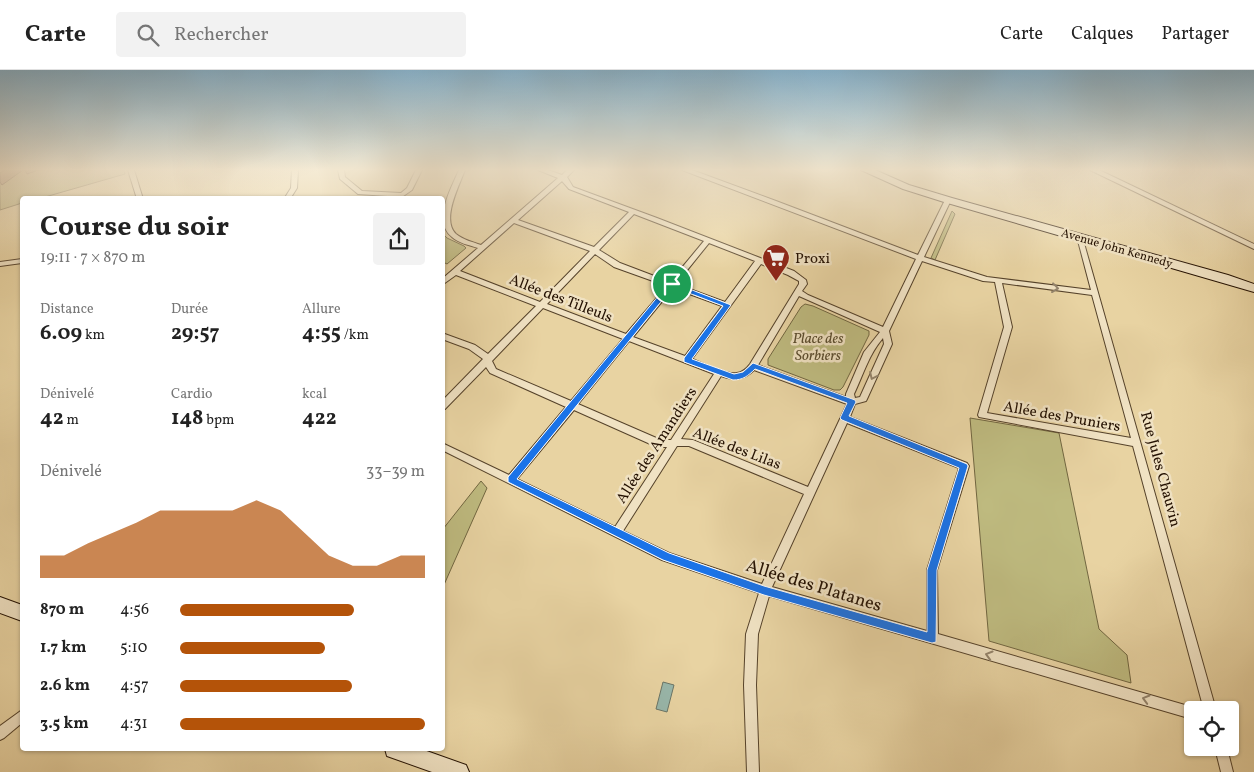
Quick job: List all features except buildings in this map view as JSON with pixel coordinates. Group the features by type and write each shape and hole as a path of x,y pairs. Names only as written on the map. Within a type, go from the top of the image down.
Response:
{"main road":[{"name":"Avenue John Kennedy","path":"958,203 1254,288"},
{"path":"0,605 20,612"},
{"path":"400,751 459,772"}],"street":[{"path":"450,203 447,211 446,225 453,236 483,248"},
{"path":"445,280 535,203"},
{"path":"613,203 708,240 802,280 803,284 798,292 753,366 852,402 863,399 888,344 884,331 805,297 798,292"},
{"path":"776,203 920,258 986,279 1095,293"},
{"path":"752,772 750,685 752,634 764,590 852,402 850,394 869,351 876,339 884,331 947,203"},
{"path":"1161,203 1254,247"},
{"path":"445,404 633,210"},
{"path":"514,221 594,250 617,265 727,305"},
{"name":"Rue Jules Chauvin","path":"1080,237 1208,701"},
{"path":"511,480 708,240"},
{"path":"0,264 20,261"},
{"path":"687,360 759,261"},
{"name":"Allée des Tilleuls","path":"455,272 719,373 739,377 753,366"},
{"name":"Allée des Pruniers","path":"998,281 1008,327 982,415 1136,443"},
{"name":"Allée des Lilas","path":"445,337 480,352 488,360 488,367 493,371 660,444 690,442 809,492"},
{"name":"Allée des Amandiers","path":"617,532 719,373"},
{"path":"844,418 964,466 932,570 932,638"},
{"name":"Allée des Platanes","path":"445,447 666,557 764,590 1184,711"},
{"path":"0,734 20,718"},
{"path":"1223,756 1227,772"}],"green space":[{"path":"0,203 20,203 20,204 0,210"},
{"path":"952,211 955,214 935,260 931,258"},
{"path":"445,236 466,248 447,264 445,263"},
{"name":"Place des Sorbiers","path":"805,304 869,331 869,335 840,390 834,390 768,365 768,359 801,307"},
{"path":"970,418 1059,433 1099,629 1127,655 1131,683 989,641"},
{"path":"481,481 487,488 445,582 445,526"}],"shaded area":[{"path":"663,682 674,685 667,712 656,709"}],"place":[{"name":"Proxi","path":"776,282"}],"route":[{"path":"672,284 727,305 687,360 733,377 745,374 753,366 852,402 844,418 964,466 932,570 932,638 764,590 666,557 511,480 672,284"}]}
